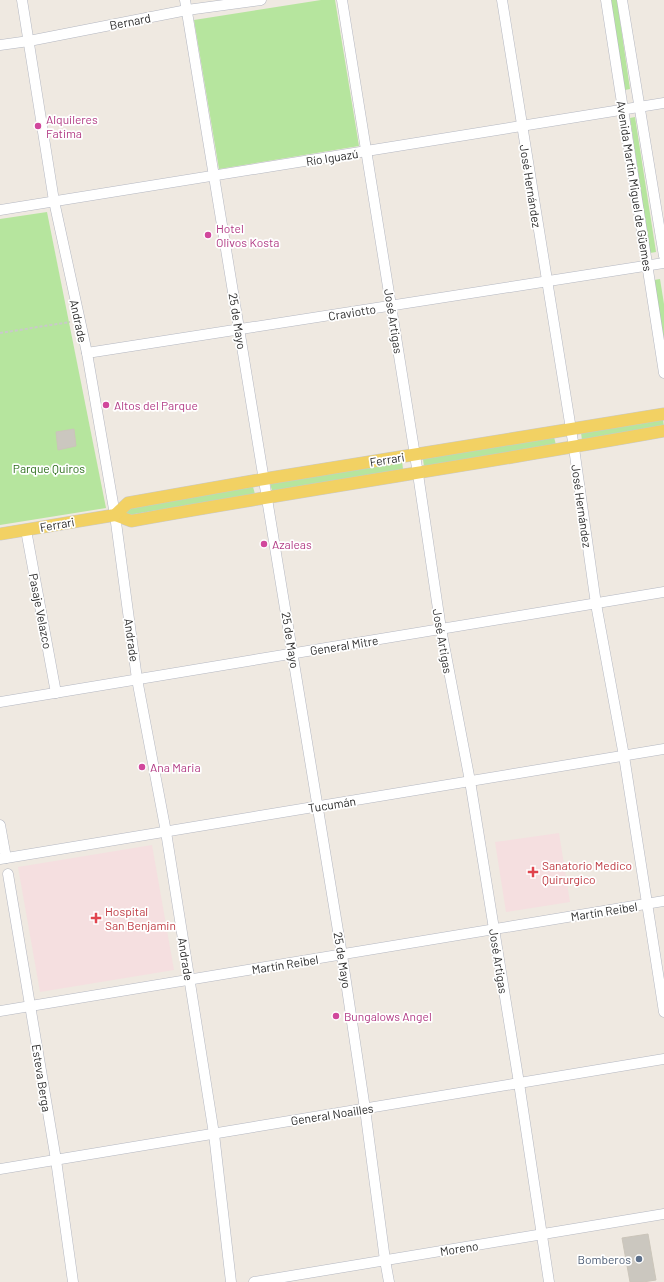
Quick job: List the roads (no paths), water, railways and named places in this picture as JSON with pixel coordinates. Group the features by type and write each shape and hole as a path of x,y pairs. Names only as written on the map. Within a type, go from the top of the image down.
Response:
{"main road":[{"name":"Ferrari","path":"0,534 115,514 128,503 264,479 664,414"},
{"name":"Ferrari","path":"115,514 131,521 267,497 574,448 664,431"}],"street":[{"name":"Andrade","path":"22,0 54,201 87,353 115,514 137,680 166,832 214,1134 231,1282"},
{"name":"Bernard","path":"0,45 29,41 186,5 261,0"},
{"name":"José Artigas","path":"342,0 418,474 441,629 470,781 519,1083 549,1282"},
{"name":"José Hernández","path":"502,0 574,448 596,604 624,756 664,1012"},
{"name":"Avenida Martin Miguel de Güemes","path":"606,0 664,373"},
{"name":"Avenida Martin Miguel de Güemes","path":"622,0 664,256"},
{"name":"25 de Mayo","path":"186,5 342,955 389,1282"},
{"name":"Río Iguazú","path":"0,210 664,103"},
{"name":"Craviotto","path":"87,353 664,263"},
{"name":"Pasaje Velazco","path":"26,530 56,693"},
{"name":"General Mitre","path":"0,702 664,592"},
{"name":"Tucumán","path":"3,858 664,749"},
{"path":"0,825 3,858"},
{"name":"Esteva Berga","path":"8,874 56,1160 73,1282"},
{"name":"Martín Reibel","path":"0,1011 664,901"},
{"name":"General Noailles","path":"0,1169 664,1059"},
{"name":"Moreno","path":"254,1282 542,1236 664,1214"}],"place":[{"name":"Alquileres Fatima","path":"38,126"},
{"name":"Hotel Olivos Kosta","path":"208,235"},
{"name":"Altos del Parque","path":"106,405"},
{"name":"Azaleas","path":"264,544"},
{"name":"Ana Maria","path":"142,767"},
{"name":"Sanatorio Medico Quirurgico","path":"533,872"},
{"name":"Hospital San Benjamin","path":"96,918"},
{"name":"Bungalows Angel","path":"336,1016"},
{"name":"Bomberos","path":"639,1259"}],"park label":[{"name":"Parque Quiros","path":"49,468"}]}
